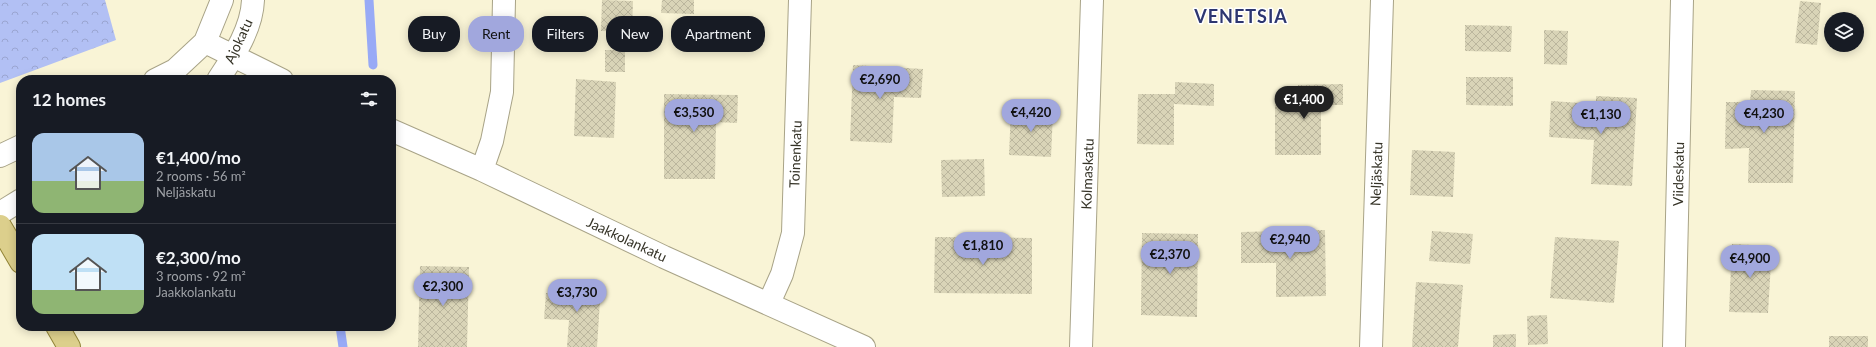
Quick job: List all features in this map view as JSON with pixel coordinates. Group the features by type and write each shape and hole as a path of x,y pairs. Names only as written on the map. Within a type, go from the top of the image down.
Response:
{"main road":[{"path":"0,226 16,253"},
{"path":"60,331 69,347"}],"street":[{"name":"Ajokatu","path":"164,75 174,70 205,42 222,0"},
{"name":"Ajokatu","path":"221,75 234,56 246,30 253,6 253,0"},
{"path":"482,170 492,141 502,92 504,0"},
{"name":"Toinenkatu","path":"769,303 782,274 793,233 800,0"},
{"name":"Kolmaskatu","path":"1081,347 1092,0"},
{"name":"Neljäskatu","path":"1371,347 1382,0"},
{"name":"Viideskatu","path":"1674,347 1682,0"},
{"path":"205,42 272,75"},
{"name":"Jaakkolankatu","path":"396,132 482,170 664,257 864,347"},
{"path":"0,156 16,148"},
{"path":"0,213 16,203"}],"green space":[{"path":"0,0 105,0 116,40 22,75 16,75 16,77 0,83"}],"building":[{"path":"602,0 633,1 633,16 606,16 606,31 601,31"},
{"path":"662,0 694,0 694,14 661,13"},
{"path":"1800,1 1821,3 1817,45 1795,43"},
{"path":"1465,25 1512,26 1511,52 1465,51"},
{"path":"1544,30 1568,31 1567,65 1544,64"},
{"path":"605,50 606,52 625,52 625,72 605,72"},
{"path":"853,65 923,69 921,98 894,97 892,143 850,141"},
{"path":"1466,77 1513,77 1513,106 1466,105"},
{"path":"576,79 616,82 614,138 574,136"},
{"path":"1175,82 1214,84 1214,106 1174,104 1174,145 1137,144 1138,94 1175,94"},
{"path":"1343,84 1343,105 1321,105 1321,155 1275,155 1275,105 1298,105 1298,85"},
{"path":"1751,90 1795,91 1793,183 1748,183 1749,148 1725,149 1726,102 1750,102"},
{"path":"664,94 738,95 737,123 716,122 715,179 664,179"},
{"path":"1596,96 1637,98 1632,186 1591,184 1594,140 1549,137 1551,101 1596,104"},
{"path":"1011,109 1053,112 1051,157 1009,155"},
{"path":"1412,150 1455,152 1453,197 1410,195"},
{"path":"984,159 985,196 942,197 941,160"},
{"path":"1325,230 1326,296 1276,297 1276,263 1241,263 1241,232"},
{"path":"1432,231 1473,234 1470,264 1429,261"},
{"path":"1142,233 1198,234 1197,317 1141,315"},
{"path":"935,237 1032,238 1032,294 934,293"},
{"path":"1555,237 1619,241 1614,303 1550,298"},
{"path":"1732,244 1772,246 1768,313 1729,312"},
{"path":"420,266 469,267 467,347 418,347"},
{"path":"1416,282 1463,285 1458,347 1412,347"},
{"path":"570,283 601,285 597,347 567,347 569,320 544,319 546,293 569,294"},
{"path":"1547,315 1548,344 1528,345 1527,316"},
{"path":"1516,334 1516,347 1493,347 1493,335"},
{"path":"1829,336 1868,336 1868,347 1829,347"}],"waterway":[{"path":"369,0 373,65"},
{"path":"341,331 343,347"}],"district":[{"name":"VENETSIA","path":"1241,16"}]}
